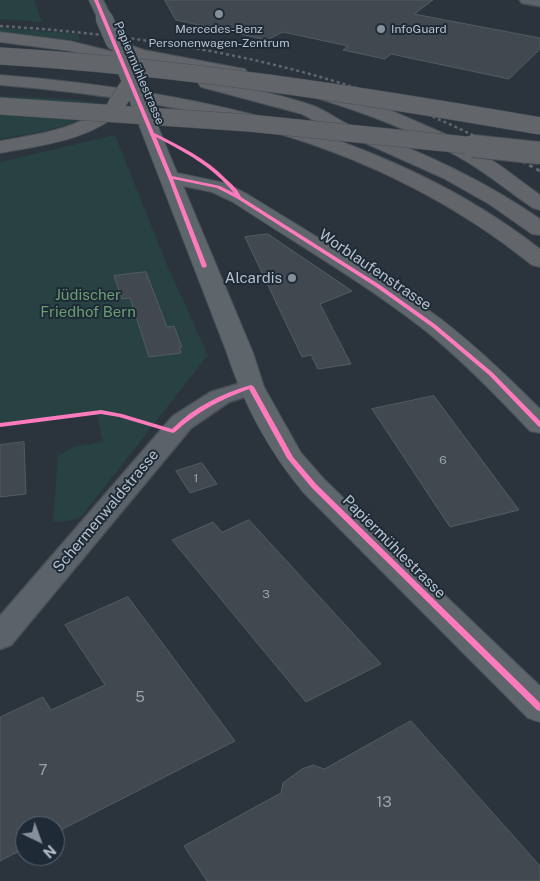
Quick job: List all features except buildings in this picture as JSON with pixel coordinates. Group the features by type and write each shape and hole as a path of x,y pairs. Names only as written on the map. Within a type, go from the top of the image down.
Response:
{"highway":[{"path":"0,37 70,46 109,55 308,110 344,129"},
{"path":"116,47 140,54 249,76 320,93 400,121 472,156 540,204"},
{"path":"0,56 118,64 232,76 335,91 540,126"},
{"path":"0,69 114,77 182,87 267,106 344,129 388,145 454,176 494,198 540,229"},
{"path":"0,80 111,90 202,106 249,117 304,134 359,155 452,200 540,260"},
{"path":"0,147 84,127 102,119 108,101 131,82"},
{"path":"0,88 167,108 266,133 308,147 383,178 452,200"},
{"path":"0,106 258,124 540,153"}],"main road":[{"name":"Papiermühlestrasse","path":"96,0 170,177 252,387 290,458 314,486 540,708"},
{"name":"Worblaufenstrasse","path":"170,177 218,187 240,198 406,304 473,357 540,425"}],"street":[{"path":"527,0 540,2"},
{"name":"Schermenwaldstrasse","path":"0,637 182,422 220,397 252,387"}],"green space":[{"path":"0,0 34,0 42,22 0,19"},
{"path":"0,28 78,34 80,41 0,31"},
{"path":"0,96 69,99 99,103 90,112 67,124 40,132 0,139"},
{"name":"Jüdischer Friedhof Bern","path":"115,135 167,265 208,355 81,517 69,521 53,522 58,456 73,447 103,442 97,413 0,426 0,162"}],"railway":[{"path":"0,26 128,38 255,60 317,76 378,95 438,119 495,146"},
{"path":"495,146 540,171"}],"cycle path":[{"path":"96,0 170,177 204,266"},
{"path":"152,134 200,159 220,175 239,196"},
{"path":"170,177 218,187 240,198 378,286 434,326 491,374 540,425"},
{"path":"0,425 101,412 120,415 173,431 200,409 230,394 251,387 290,458 314,486 540,708"}],"place":[{"name":"Mercedes-Benz Personenwagen-Zentrum","path":"219,14"},
{"name":"InfoGuard","path":"381,29"},
{"name":"Alcardis","path":"292,278"}]}
